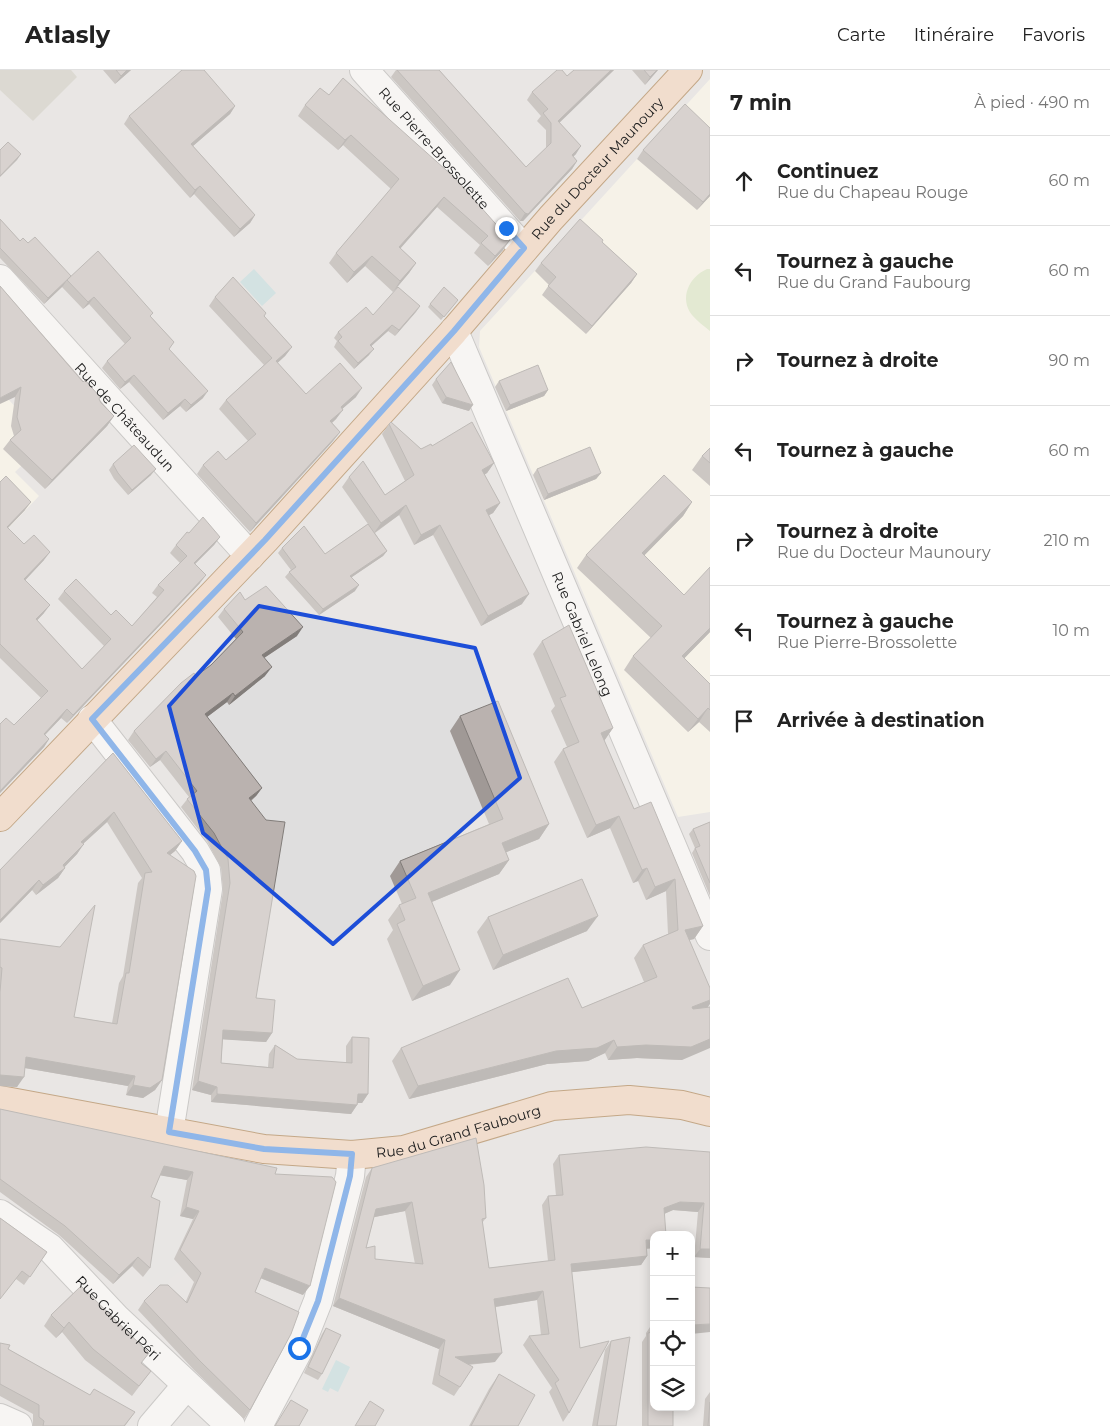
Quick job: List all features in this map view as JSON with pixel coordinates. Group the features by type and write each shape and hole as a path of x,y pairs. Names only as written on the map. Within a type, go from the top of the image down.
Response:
{"main road":[{"name":"Rue du Docteur Maunoury","path":"0,817 250,556 454,331 524,248 688,70"},
{"name":"Rue du Grand Faubourg","path":"0,1100 264,1149 352,1154 404,1150 552,1106 629,1100 682,1105 710,1112"}],"street":[{"name":"Rue Pierre-Brossolette","path":"364,70 524,248"},
{"name":"Rue de Châteaudun","path":"0,279 250,556"},
{"name":"Rue Gabriel Lelong","path":"454,331 710,936"},
{"path":"92,719 195,851 206,870 208,889 169,1132"},
{"path":"258,1426 299,1348 318,1301 350,1176 352,1154"},
{"name":"Rue Gabriel Péri","path":"0,1214 50,1248 117,1319 186,1386 231,1426"},
{"path":"152,1426 186,1386"},
{"path":"0,1418 18,1426"}],"highlighted area":[{"path":"259,606 475,648 520,778 333,944 203,833 169,706"}],"shaded area":[{"path":"0,70 710,70 710,1426 0,1426"},
{"path":"0,70 71,70 77,77 33,121 0,90"},
{"path":"710,79 710,812 678,817 479,347 480,331"},
{"path":"0,305 8,399 47,441 15,472 39,496 0,537"},
{"path":"158,1174 187,1180 180,1216 193,1219 179,1250 183,1269 169,1279 167,1299 141,1274 144,1266 145,1206"}],"green space":[{"path":"710,269 710,331 692,315 686,302 686,295 691,283 695,277"}],"water":[{"path":"254,269 276,293 262,306 240,282"},
{"path":"336,1360 350,1367 338,1392 330,1388 328,1392 322,1389"}],"building":[{"path":"116,70 127,70 121,76"},
{"path":"182,70 204,70 235,106 191,144 255,215 240,229 200,186 195,190 129,116"},
{"path":"397,70 439,70 526,167 551,143 551,123 543,113 548,109 532,92 557,70 562,70 567,76 574,70 611,70 558,121 581,146 572,155 577,161 528,214 525,213"},
{"path":"644,70 657,70 650,77"},
{"path":"343,78 455,178 510,240 495,256 481,243 488,236 444,197 399,247 416,263 400,281 372,256 354,272 336,253 399,179 351,135 345,140 305,105 320,88 329,95"},
{"path":"685,104 710,128 710,194 703,202 643,150"},
{"path":"8,142 21,154 0,176 0,150"},
{"path":"0,219 20,241 23,238 28,243 35,237 71,276 48,298 0,248"},
{"path":"580,219 637,274 592,326 548,286 556,277 541,263"},
{"path":"98,251 153,313 150,316 174,342 169,349 208,391 191,405 185,399 168,413 134,375 125,382 107,361 131,338 94,297 88,302 67,280"},
{"path":"233,277 266,313 264,316 292,347 276,361 306,394 340,363 362,388 341,407 343,410 330,421 340,432 256,523 203,465 218,451 226,460 256,434 226,400 272,358 215,297"},
{"path":"0,286 83,382 85,380 100,397 101,403 114,416 52,480 10,440 21,430 17,417 21,387 0,398"},
{"path":"398,287 420,306 399,330 392,325 370,345 374,349 358,363 338,341 342,337 338,332 366,307 373,315"},
{"path":"444,287 458,300 444,317 430,304"},
{"path":"451,362 473,405 446,397 436,379"},
{"path":"538,365 548,390 510,405 499,381"},
{"path":"391,422 421,449 431,444 432,446 472,422 494,463 482,470 500,503 486,510 529,594 488,616 440,525 421,535 406,505 381,523 349,477 363,461 385,495 414,475 389,424"},
{"path":"134,445 156,469 132,490 113,464"},
{"path":"590,447 601,473 548,494 537,469"},
{"path":"710,448 710,463 702,456"},
{"path":"664,475 692,502 642,553 684,595 710,567 710,628 682,656 710,684 710,710 708,708 698,719 633,656 662,626 586,555"},
{"path":"6,476 31,502 7,527 24,544 34,535 50,552 24,579 50,605 36,619 82,669 111,639 64,591 76,579 111,615 116,610 132,626 164,590 158,585 187,556 176,545 187,532 189,533 203,517 220,537 194,563 206,575 73,715 67,709 44,734 49,739 0,791 0,724 6,718 14,725 48,691 0,644 0,482"},
{"path":"368,524 387,551 350,576 359,585 323,609 289,572 296,567 282,548 304,526 325,554"},
{"path":"266,586 303,627 262,655 272,667 235,696 233,693 205,714 262,788 249,798 266,820 285,822 256,998 275,1000 272,1033 223,1030 221,1063 273,1068 275,1045 297,1059 352,1063 352,1037 369,1038 368,1094 358,1094 357,1105 217,1094 217,1087 198,1081 230,883 228,859 214,833 187,799 197,791 166,751 156,759 134,731 181,683 194,673 196,676 211,665 243,632 224,609 240,592 245,600"},
{"path":"569,625 613,728 601,733 634,809 651,802 703,926 685,930 710,988 710,1000 692,1007 693,1009 710,1007 710,1039 691,1047 646,1045 617,1047 614,1040 597,1048 556,1051 418,1086 401,1048 568,978 582,1008 657,977 643,945 678,930 675,879 655,887 647,868 642,870 619,816 596,825 563,749 579,742 560,698 566,696 542,641"},
{"path":"498,701 549,824 502,843 509,860 428,893 460,970 423,986 397,924 405,920 399,905 416,898 400,861 503,819 460,716"},
{"path":"113,753 182,841 167,853 194,871 196,876 162,1080 150,1088 133,1085 135,1076 26,1057 24,1077 0,1075 0,992 2,968 0,967 0,939 60,947 95,905 74,1017 117,1024 126,973 129,973 145,873 152,872 114,812 81,842 84,844 63,865 65,868 43,885 39,880 0,920 0,870"},
{"path":"710,822 710,883 695,848 700,846 693,829"},
{"path":"582,879 598,916 503,955 488,917"},
{"path":"0,1109 277,1168 275,1174 332,1177 336,1182 310,1286 265,1268 255,1292 299,1312 291,1334 250,1410 200,1361 144,1301 160,1285 168,1285 187,1303 201,1273 180,1250 199,1211 186,1207 193,1172 164,1166 151,1197 160,1201 150,1268 138,1257 119,1275 65,1226 0,1179"},
{"path":"476,1138 484,1185 486,1218 482,1219 489,1268 555,1260 548,1196 563,1195 559,1155 646,1147 710,1152 710,1249 700,1249 704,1203 680,1202 664,1208 666,1231 650,1231 650,1240 646,1240 647,1256 571,1264 580,1348 609,1341 569,1413 555,1383 559,1380 529,1336 549,1334 543,1291 494,1299 502,1353 455,1357 473,1367 460,1387 439,1375 445,1340 339,1298 372,1168","holes":["412,1202 423,1264 375,1259 375,1246 366,1248 376,1209"]},
{"path":"0,1218 47,1252 30,1277 22,1271 0,1299"},
{"path":"81,1286 149,1353 141,1363 151,1371 139,1386 93,1349 69,1322 64,1328 51,1315"},
{"path":"695,1287 710,1288 710,1324 695,1325"},
{"path":"326,1328 341,1335 322,1374 308,1367"},
{"path":"650,1332 650,1411 673,1411 673,1426 648,1426 648,1333"},
{"path":"630,1337 616,1426 597,1426 611,1341"},
{"path":"0,1343 10,1345 8,1349 90,1395 94,1389 135,1412 124,1426 43,1426 44,1421 39,1417 39,1405 0,1384"},
{"path":"499,1374 535,1395 518,1426 471,1426"},
{"path":"291,1400 308,1410 299,1426 275,1426"},
{"path":"370,1401 384,1410 375,1426 355,1426"},
{"path":"710,1402 710,1426 708,1426"}],"route":[{"path":"299,1348 318,1301 350,1176 352,1154 264,1149 169,1132 208,889 206,870 195,851 92,719 265,540 454,331 524,248 506,228"}]}
